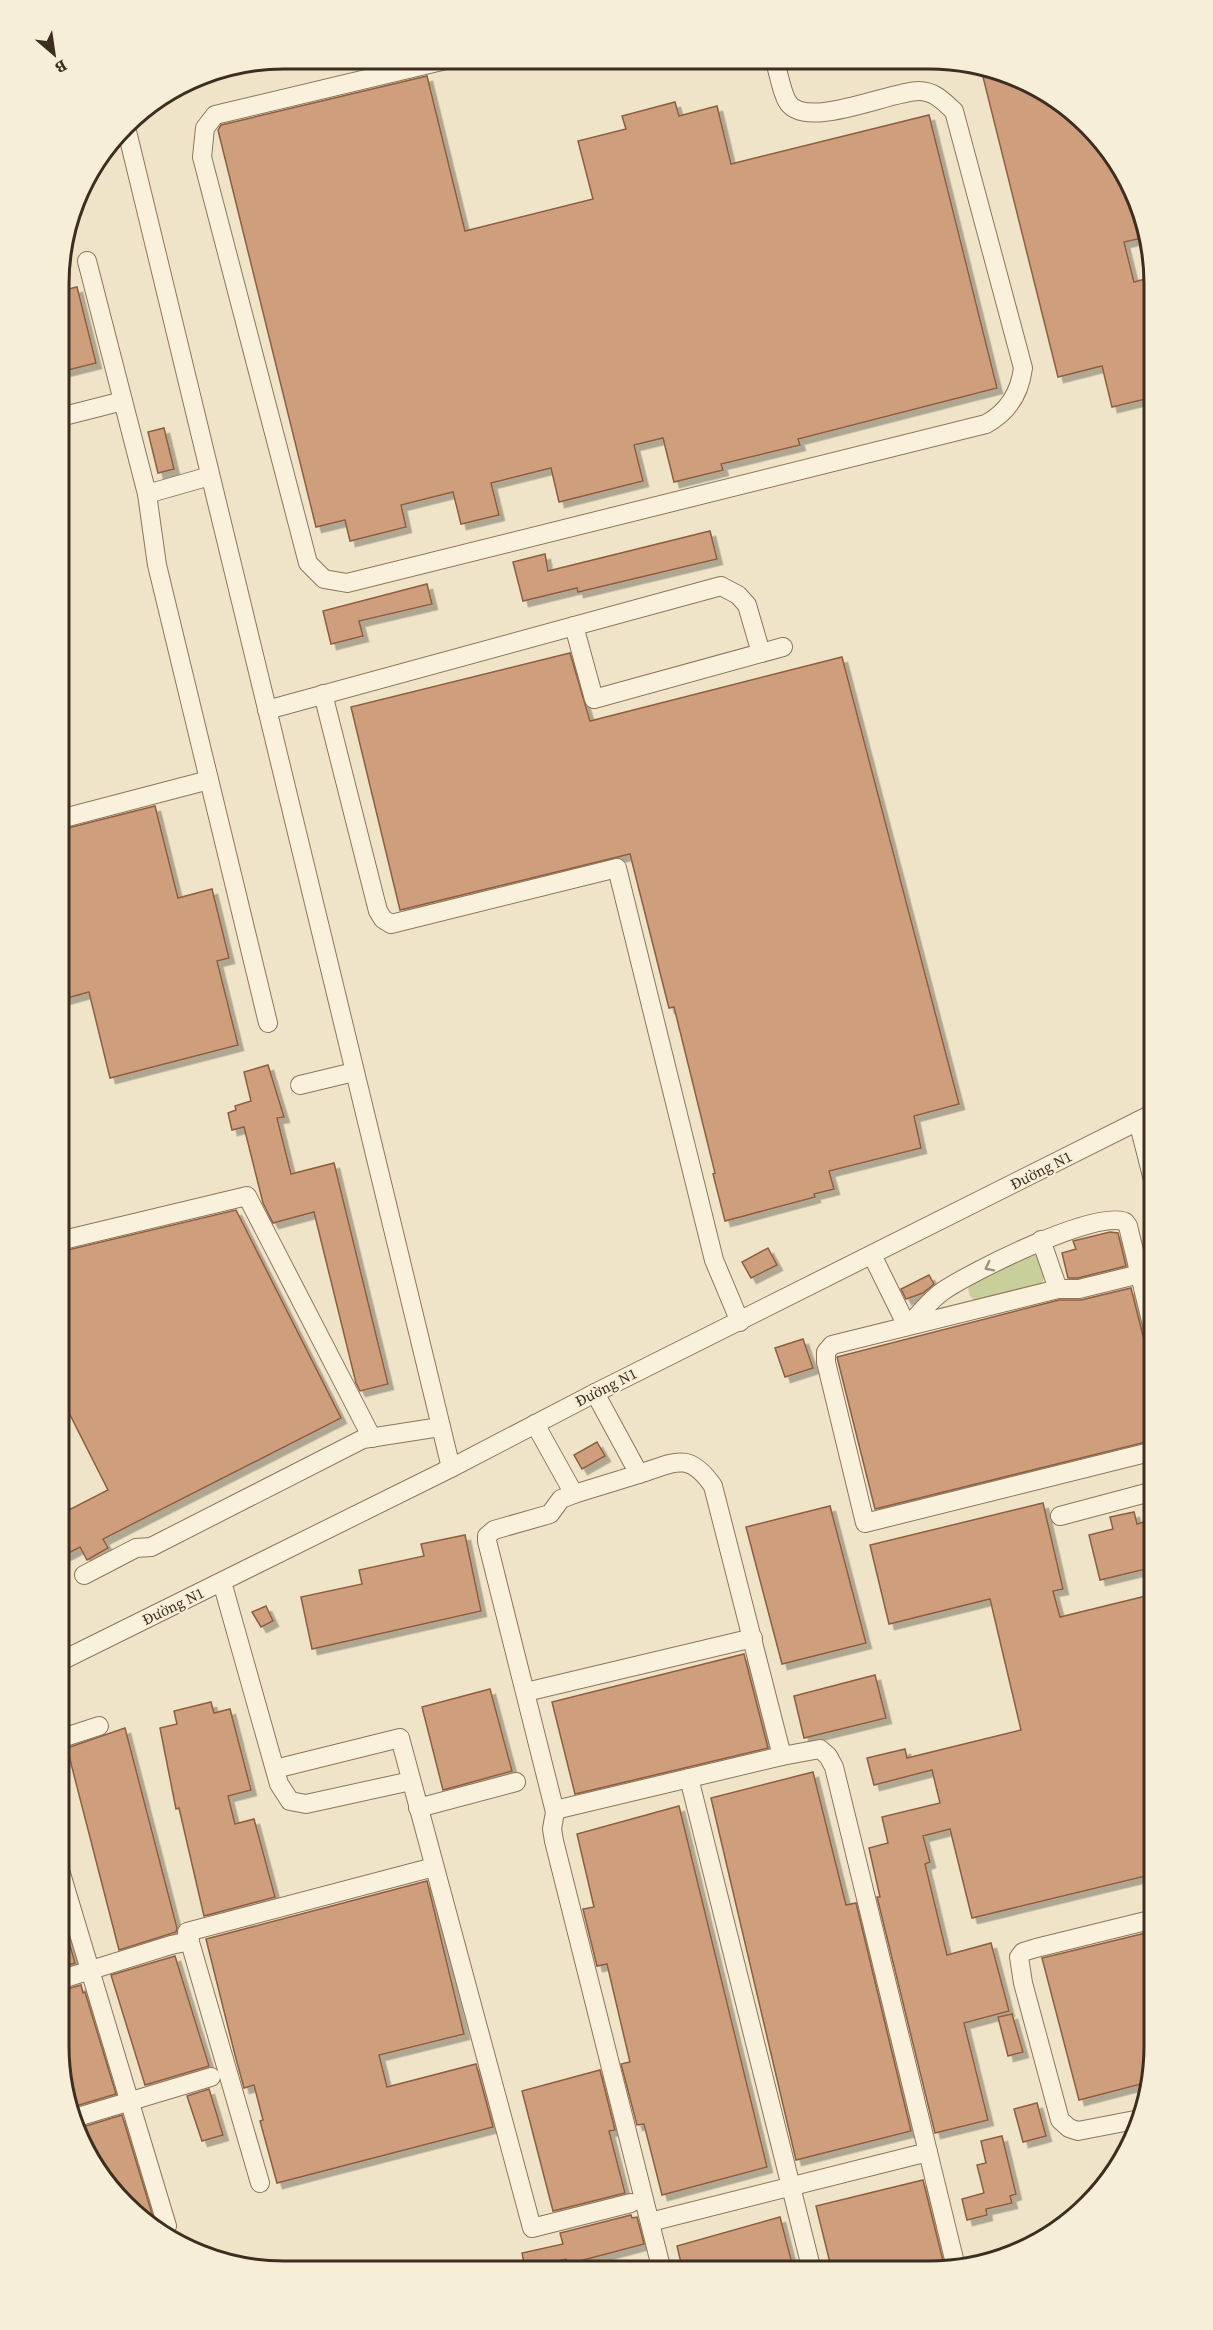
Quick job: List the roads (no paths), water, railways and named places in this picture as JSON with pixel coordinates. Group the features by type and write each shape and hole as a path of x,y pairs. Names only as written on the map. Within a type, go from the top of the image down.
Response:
{"street":[{"path":"408,69 215,115 205,128 202,157 308,563 324,579 347,583 987,424 1000,416 1021,386 1023,368 954,111 936,95 918,91 823,112 799,112 788,102 777,69"},
{"path":"128,136 451,1468"},
{"path":"87,261 147,494 157,565 268,1023"},
{"path":"69,415 123,401"},
{"path":"147,494 210,476"},
{"path":"267,710 721,586 738,595 747,605 761,653"},
{"path":"574,626 594,699 783,646"},
{"path":"323,694 378,911 383,919 391,924 616,868 714,1260 740,1322"},
{"path":"69,817 208,780"},
{"path":"300,1085 354,1072"},
{"name":"Đường N1","path":"69,1657 451,1468 595,1393 1144,1118"},
{"path":"69,1239 247,1196 372,1438"},
{"path":"907,1326 942,1291 1041,1240 1064,1231 1121,1220 1128,1226 1144,1291"},
{"path":"1041,1240 1058,1289"},
{"path":"872,1255 907,1326"},
{"path":"1140,1274 1079,1289 1058,1289 832,1345 826,1352 826,1362 865,1523 1144,1453"},
{"path":"595,1393 639,1474"},
{"path":"535,1424 574,1494"},
{"path":"84,1575 136,1548 151,1547 363,1439 440,1427"},
{"path":"660,2261 554,1841 552,1829 555,1810 488,1548 487,1536 494,1530 550,1514 561,1499 574,1494 679,1462 688,1462 708,1478 716,1495 782,1756"},
{"path":"1060,1516 1144,1494"},
{"path":"222,1582 279,1784 290,1801 306,1804 411,1781"},
{"path":"526,1692 753,1638"},
{"path":"69,1736 99,1726"},
{"path":"275,1769 400,1738 532,2228 631,2203"},
{"path":"555,1810 782,1756 820,1749 828,1756 834,1767 954,2259"},
{"path":"688,1778 809,2261"},
{"path":"418,1808 516,1782"},
{"path":"260,2183 187,1932 434,1867"},
{"path":"69,1900 167,2226"},
{"path":"1131,2121 1078,2132 1060,2120 1023,1983 1019,1957 1023,1952 1036,1948 1144,1921"},
{"path":"69,1977 190,1941"},
{"path":"80,2116 210,2077"},
{"path":"650,2222 927,2152"}]}
